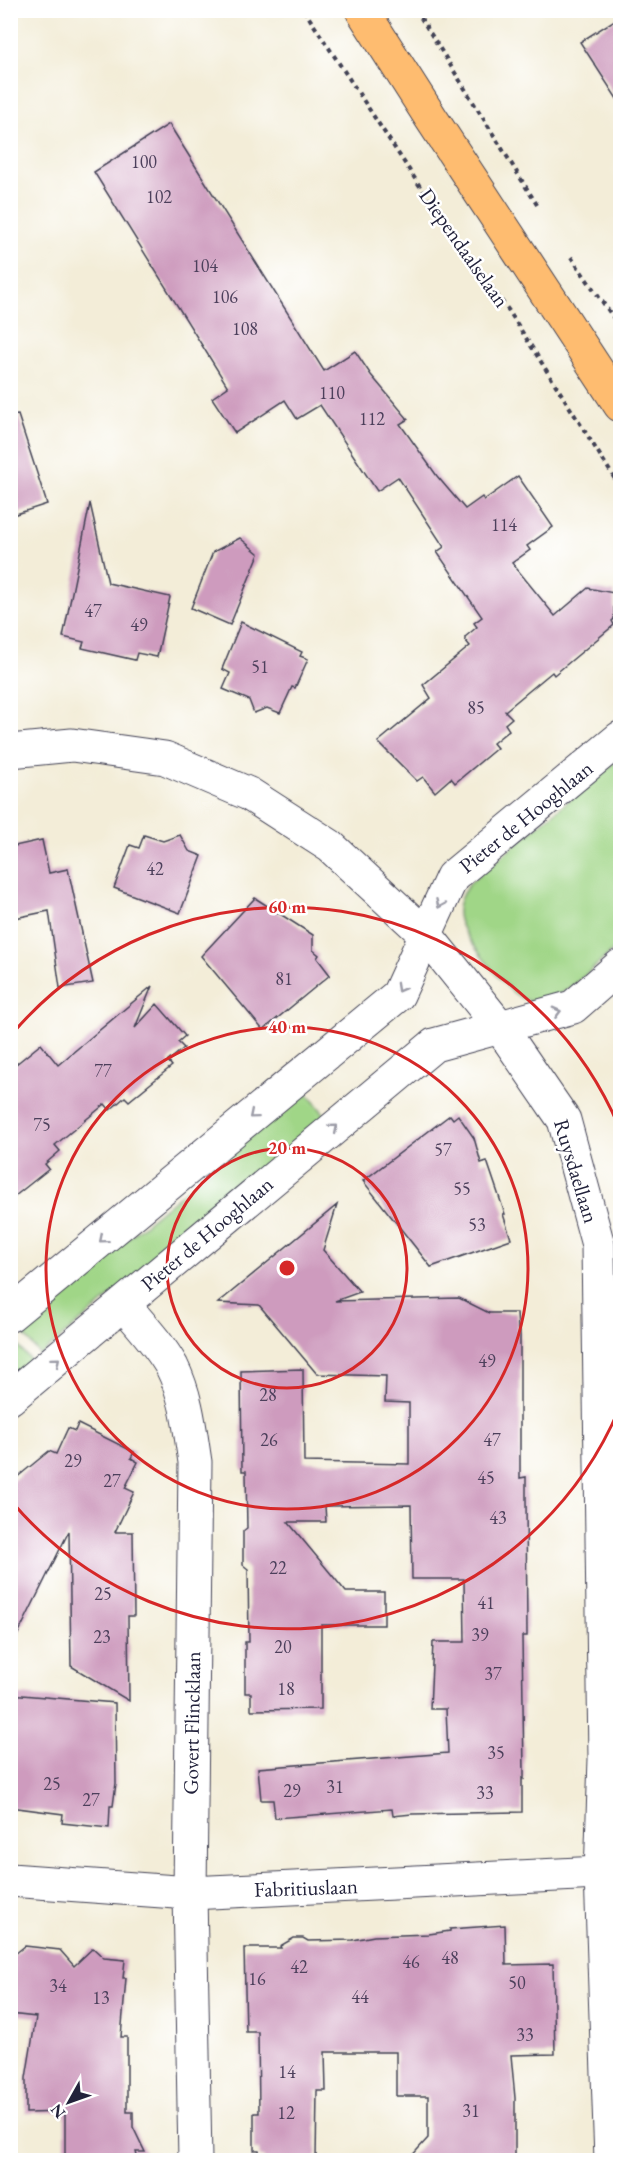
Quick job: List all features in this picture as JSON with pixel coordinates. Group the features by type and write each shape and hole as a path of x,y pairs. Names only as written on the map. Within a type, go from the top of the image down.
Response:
{"main road":[{"name":"Diependaalselaan","path":"362,10 621,405"}],"street":[{"name":"Pieter de Hooghlaan","path":"10,1315 398,995 452,877 621,738"},
{"path":"10,751 72,745 165,758 249,794 330,846 426,935 500,1027"},
{"name":"Pieter de Hooghlaan","path":"10,1398 434,1045 573,1007 621,966"},
{"name":"Ruysdaellaan","path":"500,1027 564,1120 597,1245 605,1759 614,1869 610,2160"},
{"name":"Govert Flincklaan","path":"124,1305 172,1367 188,1412 195,1462 190,1893 195,2160"},
{"name":"Fabritiuslaan","path":"10,1880 190,1893 614,1869"}],"path":[{"name":"Diependaalselaan","path":"304,10 446,226 509,311 621,487"},
{"path":"416,10 542,214"},
{"path":"568,253 621,327"}],"green space":[{"path":"620,758 620,944 582,978 561,993 539,1002 526,1000 514,993 501,979 467,936 459,920 460,900 471,882"},
{"path":"305,1091 327,1117 40,1355 19,1329"},
{"path":"10,1337 32,1362 11,1380"}],"building":[{"path":"621,16 621,105 580,42"},
{"path":"169,124 324,371 355,351 371,375 408,419 400,424 437,476 465,509 482,497 484,500 518,476 553,527 527,546 530,550 512,563 555,616 588,588 614,593 614,619 612,621 614,625 554,675 552,672 505,711 512,718 505,724 509,730 493,743 497,748 455,783 451,778 435,792 423,777 417,781 378,742 431,698 423,685 470,646 465,637 477,627 474,623 482,617 437,552 444,547 398,477 377,491 320,405 297,419 285,400 235,433 212,398 228,387 94,172"},
{"path":"18,415 47,504 10,516 10,416"},
{"path":"90,503 108,583 170,597 157,657 137,653 135,660 82,648 84,642 63,637"},
{"path":"240,538 259,554 230,625 191,608 213,552"},
{"path":"241,622 302,652 300,656 308,659 295,688 292,687 280,713 267,708 254,713 249,700 223,689 230,673 222,669"},
{"path":"144,835 163,841 180,835 189,851 202,856 180,913 114,888 130,845 139,848"},
{"path":"42,840 49,873 68,869 93,983 60,988 49,911 10,919 10,847"},
{"path":"255,898 313,935 313,950 319,955 317,958 330,975 263,1030 201,956"},
{"path":"152,986 135,1028 157,1004 185,1036 178,1042 184,1048 168,1061 172,1066 129,1101 125,1097 110,1110 105,1104 55,1145 60,1151 45,1164 49,1169 10,1200 10,1069 41,1044 58,1065"},
{"path":"450,1115 453,1119 458,1115 474,1138 481,1163 487,1161 511,1239 431,1267 363,1181"},
{"path":"337,1205 323,1250 360,1292 335,1301 459,1298 489,1313 517,1313 518,1330 520,1331 520,1478 526,1477 527,1636 522,1636 524,1779 522,1778 522,1812 393,1816 392,1809 275,1818 273,1800 261,1800 258,1768 448,1753 446,1709 430,1709 433,1642 465,1642 464,1579 412,1579 411,1505 325,1506 326,1522 288,1522 346,1592 384,1592 384,1625 321,1625 321,1709 251,1710 251,1693 245,1693 245,1642 249,1642 248,1569 243,1565 243,1531 247,1528 246,1471 242,1471 241,1371 303,1369 304,1462 409,1464 409,1403 385,1402 386,1376 317,1374 259,1305 218,1303"},
{"path":"78,1424 134,1452 131,1458 138,1462 125,1488 134,1492 115,1532 133,1532 134,1616 128,1616 129,1701 71,1666 69,1531 10,1650 10,1483 49,1451 56,1454 68,1428 75,1431"},
{"path":"10,1694 115,1703 116,1783 113,1806 110,1806 109,1828 62,1823 63,1814 10,1807"},
{"path":"505,1925 506,1965 553,1964 555,2054 511,2055 515,2098 515,2160 408,2160 428,2138 428,2096 396,2096 396,2052 325,2052 326,2091 317,2091 316,2160 264,2160 264,2157 260,2157 259,2150 254,2150 254,2113 259,2113 258,2032 246,2032 244,1948 281,1948 280,1946 294,1938 303,1938 308,1941 353,1940 374,1936 429,1934 450,1931 450,1929"},
{"path":"25,1946 60,1950 74,1966 93,1948 104,1958 125,1960 123,1978 126,1978 121,2037 127,2037 127,2112 133,2112 133,2127 145,2152 136,2152 138,2160 65,2160 65,2112 26,2113 26,2078 36,2017 10,2014 10,1958"}]}
